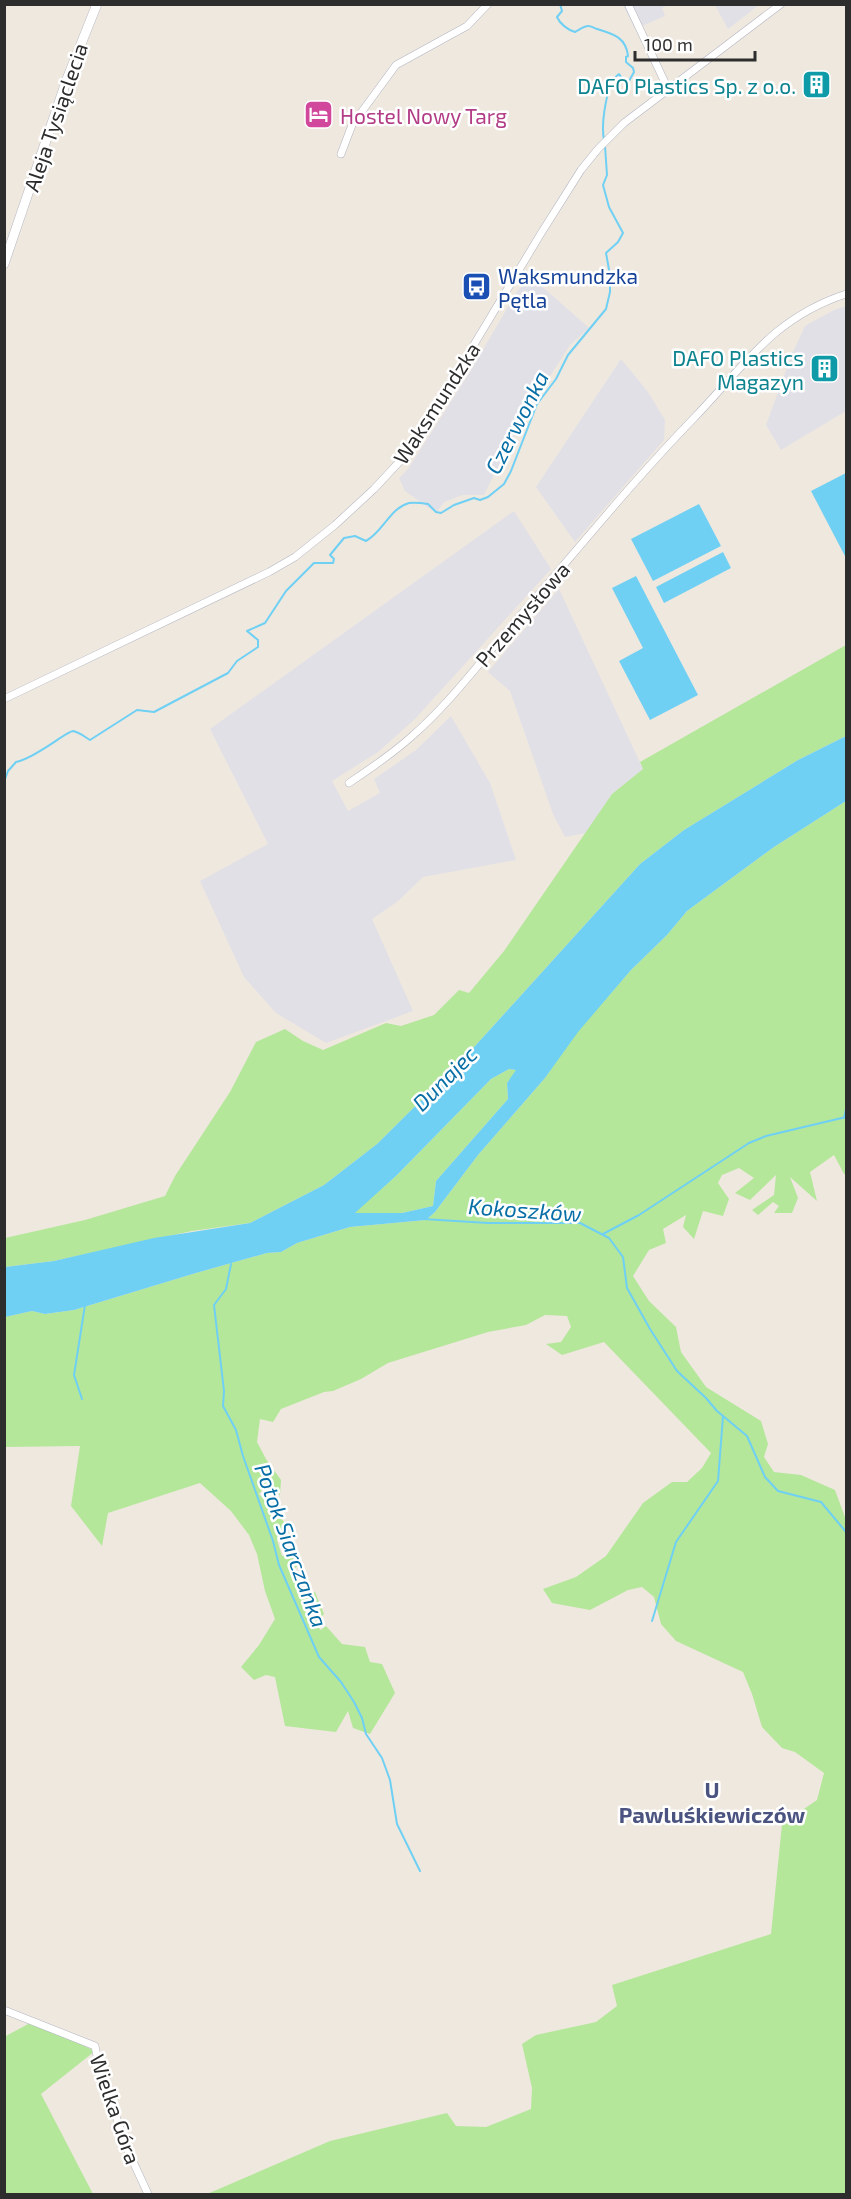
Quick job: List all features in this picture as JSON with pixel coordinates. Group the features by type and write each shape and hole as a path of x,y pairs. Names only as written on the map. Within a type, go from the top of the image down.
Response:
{"street":[{"name":"Aleja Tysiąclecia","path":"4,264 66,79 97,4"},
{"path":"341,154 352,125 396,64 467,26 488,4"},
{"path":"628,4 668,89"},
{"name":"Waksmundzka","path":"4,699 283,564 308,547 348,513 388,475 415,441 540,234 598,149 668,89 781,4"},
{"name":"Przemysłowa","path":"349,783 382,761 413,736 753,351 788,322 816,305 846,294"},
{"name":"Wielka Góra","path":"4,2010 95,2046 125,2144 148,2194"}],"shaded area":[{"path":"623,5 668,5 662,8 665,16 635,29"},
{"path":"715,5 759,5 728,29"},
{"path":"527,282 537,282 589,328 570,345 535,400 484,495 463,495 444,502 436,513 405,491 399,478 408,469 468,375 518,290"},
{"path":"846,306 846,411 781,450 766,425 792,354 805,326"},
{"path":"621,359 648,392 665,420 664,440 575,542 536,487"},
{"path":"514,511 551,569 415,719 378,752 332,781 348,811 380,793 374,779 416,750 451,716 490,783 516,860 423,877 397,902 372,919 413,1011 326,1043 276,1013 244,977 200,881 268,844 210,729"},
{"path":"559,589 643,769 612,794 586,833 565,837 553,814 510,691 488,672"}],"green space":[{"path":"846,645 846,736 798,760 684,830 640,864 466,1056 377,1144 324,1185 250,1223 192,1231 54,1261 5,1267 5,1238 85,1220 165,1196 175,1176 230,1092 256,1042 285,1029 323,1050 386,1023 401,1026 434,1015 459,990 469,993 504,951 612,794 643,769 640,762"},
{"path":"846,801 846,1174 834,1155 810,1172 817,1201 790,1177 798,1198 792,1213 774,1213 779,1206 773,1202 758,1215 752,1210 774,1195 776,1175 750,1200 735,1193 754,1178 739,1168 722,1175 718,1183 729,1199 723,1216 703,1211 694,1239 683,1227 686,1215 663,1229 666,1243 649,1250 633,1276 649,1301 676,1327 681,1352 706,1387 761,1421 768,1444 764,1457 774,1472 801,1475 835,1490 846,1520 846,2194 207,2194 330,2141 447,2113 456,2126 486,2127 531,2109 532,2088 522,2044 536,2035 596,2022 617,2006 612,1985 771,1934 782,1824 817,1800 824,1773 795,1752 782,1748 762,1727 743,1672 676,1641 661,1624 654,1597 642,1587 628,1590 590,1610 552,1603 543,1589 576,1577 606,1556 643,1503 672,1482 687,1482 702,1468 711,1453 604,1342 562,1355 546,1344 561,1342 571,1327 567,1316 545,1315 526,1325 488,1332 388,1363 361,1379 281,1409 273,1422 260,1419 257,1442 281,1480 280,1495 265,1486 259,1494 285,1523 277,1540 282,1556 293,1554 298,1565 291,1573 298,1591 315,1592 324,1614 315,1624 321,1630 326,1626 342,1644 365,1647 370,1662 382,1664 395,1693 370,1734 353,1728 348,1711 336,1732 285,1726 275,1677 266,1675 254,1680 241,1667 259,1645 275,1619 265,1591 257,1554 249,1535 231,1511 200,1483 108,1513 102,1546 71,1506 80,1446 5,1447 4,1317 32,1311 45,1314 74,1310 267,1253 281,1252 297,1243 350,1227 426,1220 435,1212 478,1155 545,1078 577,1032 687,911 774,847"},
{"path":"509,1069 517,1070 507,1083 508,1099 436,1181 433,1206 402,1213 354,1213 397,1175 491,1079"},
{"path":"32,2022 95,2051 41,2094 93,2194 5,2194 4,2037"}],"water":[{"path":"846,473 846,558 811,491"},
{"path":"699,504 721,546 653,581 631,539"},
{"path":"723,552 731,568 664,603 656,587"},
{"path":"636,576 698,695 650,720 619,661 643,648 612,588"},
{"name":"Dunajec","path":"846,736 846,801 774,847 687,911 667,935 631,970 578,1032 545,1078 478,1155 435,1212 426,1220 350,1227 297,1243 281,1252 267,1253 74,1310 45,1314 32,1311 5,1317 5,1267 54,1261 154,1238 250,1223 324,1185 377,1144 466,1056 640,864 684,830 798,760","holes":["509,1069 516,1070 507,1083 508,1099 436,1181 433,1206 402,1213 355,1213 397,1175 491,1079"]}],"waterway":[{"name":"Czerwonka","path":"560,4 562,11 557,17 564,26 575,32 589,26 618,37 627,50 626,62 633,68 634,72 629,81 624,81 619,74 611,86 604,115 604,140"},
{"name":"Czerwonka","path":"4,782 8,771 16,762 32,756 70,732 80,733 90,740 137,710 154,712 228,673 237,661 258,647 258,640 247,631 265,623 286,591 314,563 333,563 334,559 330,555 344,538 355,536 366,541 397,510 409,503 428,504 436,512 441,513 454,505 474,498 480,500 488,497 504,484 537,404 556,379 568,355 606,309 610,292 606,253 618,242 623,233 609,207 603,185 607,175 605,146"},
{"path":"844,1118 846,1109"},
{"path":"603,1234 639,1215 749,1143 766,1136 846,1117"},
{"name":"Kokoszków","path":"423,1219 488,1223 580,1223 609,1238 623,1257 627,1288 677,1371 717,1411 747,1436 765,1477 778,1491 821,1502 846,1532"},
{"name":"Potok Siarczanka","path":"231,1264 226,1289 214,1305 224,1391 223,1406 236,1430 279,1565 319,1657 341,1682 354,1702 362,1718 366,1734 382,1758 390,1780 397,1824 420,1871"},
{"path":"82,1399 74,1375 85,1305"},
{"path":"652,1621 676,1542 718,1481 723,1416"}],"place":[{"name":"DAFO Plastics Sp. z o.o.","path":"817,85"},
{"name":"Hostel Nowy Targ","path":"319,115"},
{"name":"Waksmundzka Pętla","path":"477,287"},
{"name":"DAFO Plastics Magazyn","path":"825,369"}],"district":[{"name":"U Pawluśkiewiczów","path":"712,1802"}]}
